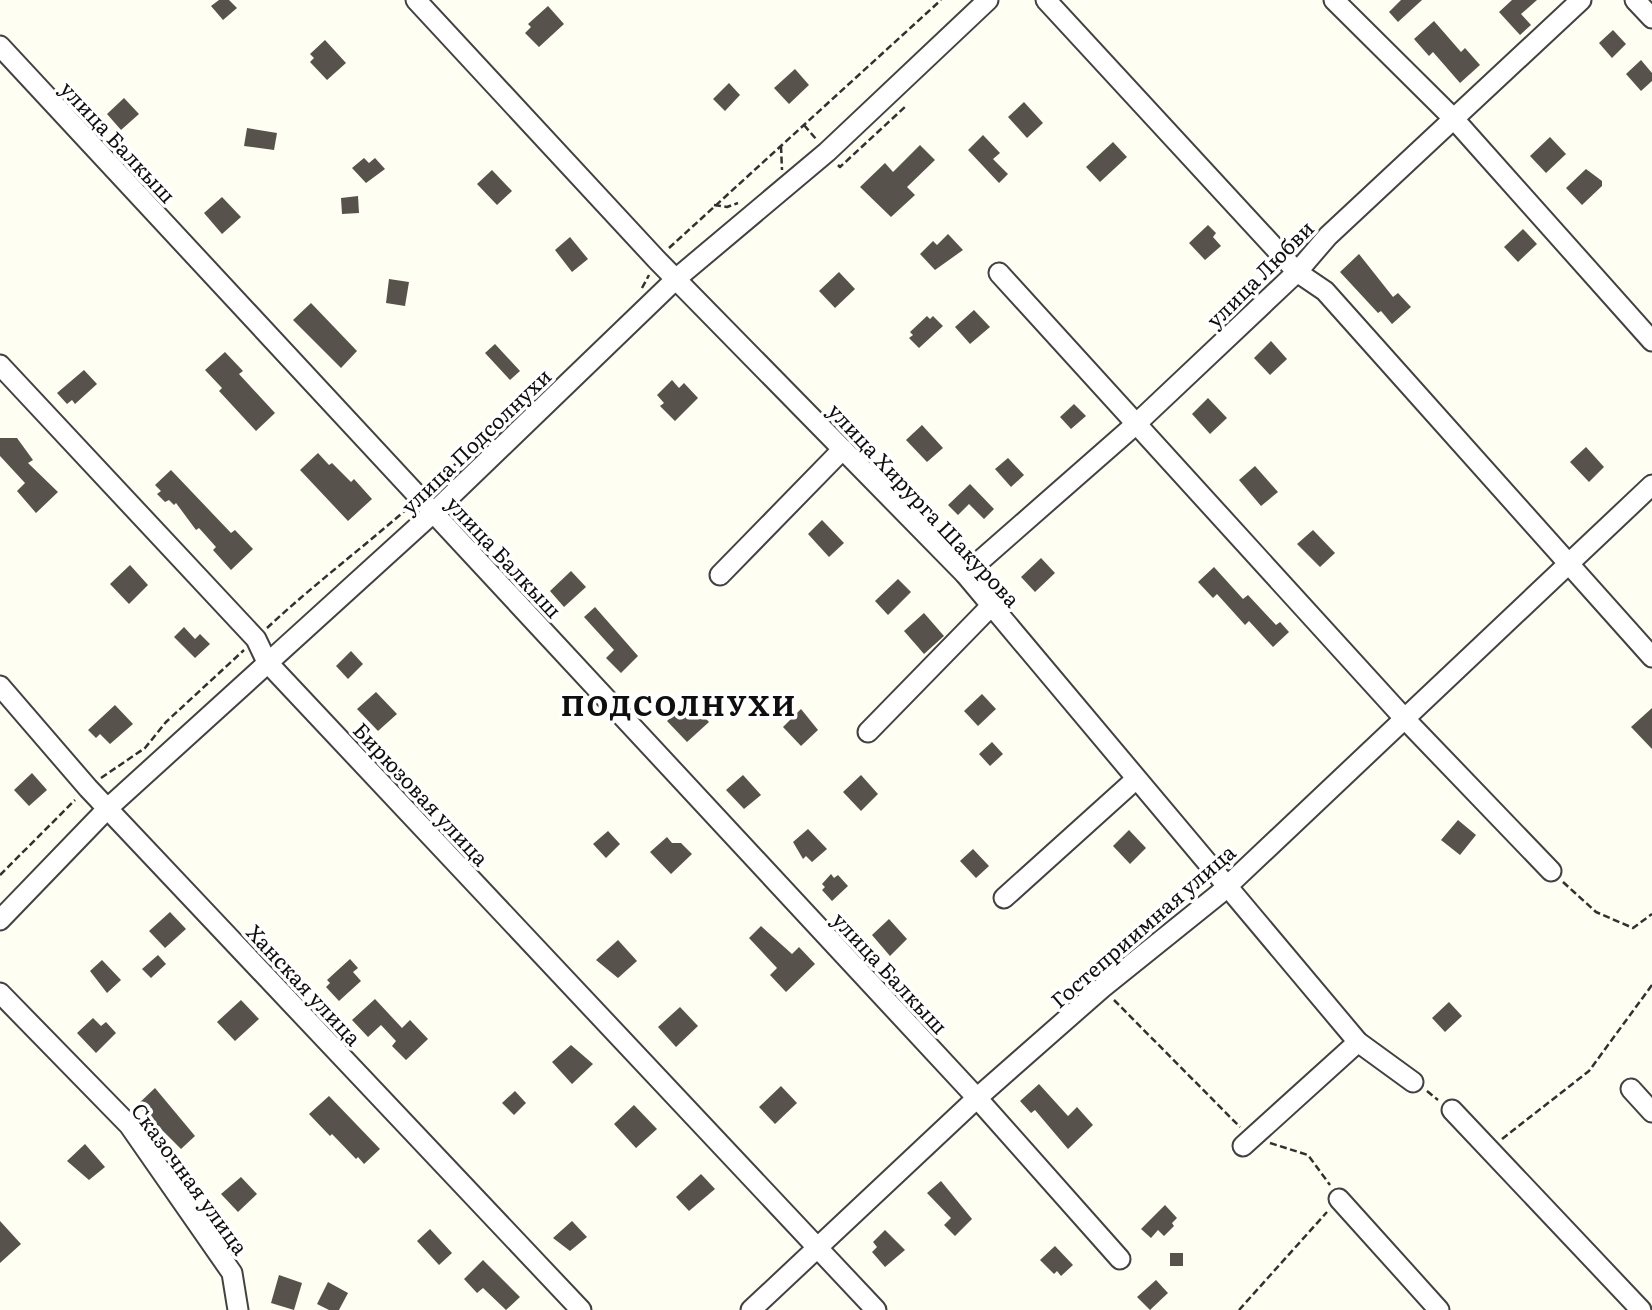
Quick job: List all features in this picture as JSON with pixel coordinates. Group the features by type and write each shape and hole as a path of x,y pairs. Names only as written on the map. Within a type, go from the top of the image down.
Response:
{"street":[{"name":"улица Хирурга Шакурова","path":"416,0 657,260 965,574 1224,887 1358,1042 1413,1082"},
{"name":"улица Подсолнухи","path":"0,920 108,808 434,512 677,278 827,152 988,0"},
{"path":"1046,0 1297,272 1325,290 1652,657"},
{"path":"1334,0 1454,119 1652,341"},
{"name":"улица Любви","path":"965,574 1136,424 1297,272 1328,236 1581,0"},
{"path":"1635,0 1652,18"},
{"name":"улица Балкыш","path":"0,46 977,1098 1120,1258"},
{"path":"999,273 1404,719 1551,871"},
{"name":"Бирюзовая улица","path":"0,365 256,639 268,662 876,1310"},
{"path":"720,575 843,449"},
{"name":"Гостеприимная улица","path":"751,1310 977,1098 1102,988 1219,894 1652,485"},
{"path":"868,732 991,606"},
{"name":"Ханская улица","path":"0,685 88,788 581,1310"},
{"path":"1004,898 1135,780"},
{"name":"Сказочная улица","path":"0,993 129,1125 232,1273 238,1310"},
{"path":"1247,1142 1358,1042"},
{"path":"1631,1089 1652,1112"},
{"path":"1452,1110 1641,1310"},
{"path":"1339,1199 1439,1310"}],"path":[{"path":"640,291 657,260 941,0"},
{"path":"780,146 782,170"},
{"path":"0,875 88,788 145,748 166,722 305,592 357,554 540,385"},
{"path":"1551,871 1596,912 1621,923 1633,928 1652,914"},
{"path":"1489,1149 1589,1071 1652,985"},
{"path":"1102,988 1247,1142 1308,1154 1339,1199 1239,1310"},
{"path":"1413,1082 1452,1110"}],"building":[{"path":"219,0 229,0 237,8 223,20 211,6"},
{"path":"1401,0 1422,0 1398,22 1389,12"},
{"path":"1512,0 1537,0 1521,14 1531,25 1520,35 1499,12"},
{"path":"548,6 564,24 539,47 525,33 531,27 528,24"},
{"path":"1434,21 1461,52 1465,48 1480,65 1460,83 1433,52 1429,56 1414,39"},
{"path":"1613,30 1626,44 1612,58 1599,43"},
{"path":"325,40 346,63 327,80 310,62 314,58 310,54"},
{"path":"1641,60 1652,73 1652,81 1641,91 1626,74"},
{"path":"795,69 809,85 789,104 774,88"},
{"path":"729,83 740,95 725,111 713,99"},
{"path":"124,98 139,114 121,130 107,114"},
{"path":"1024,102 1043,123 1027,138 1008,117"},
{"path":"247,128 277,133 274,150 244,146"},
{"path":"983,135 1000,153 993,159 1008,174 999,183 968,150"},
{"path":"1550,137 1566,154 1546,173 1530,156"},
{"path":"1113,142 1127,157 1100,182 1086,167"},
{"path":"920,145 935,160 907,187 915,195 891,217 860,187 885,163 893,172"},
{"path":"364,158 369,163 375,158 385,169 366,183 352,168"},
{"path":"1586,169 1602,181 1602,186 1582,205 1566,188"},
{"path":"492,170 512,191 497,205 477,184"},
{"path":"358,196 359,213 342,214 341,198"},
{"path":"222,197 241,217 222,234 204,213"},
{"path":"1208,225 1216,233 1213,237 1221,246 1205,260 1189,243"},
{"path":"1523,229 1537,244 1518,262 1504,247"},
{"path":"948,234 963,250 935,270 920,254 933,241 937,245"},
{"path":"570,237 588,259 572,272 555,250"},
{"path":"1359,254 1393,297 1398,293 1411,307 1392,324 1381,311 1378,313 1340,272"},
{"path":"839,272 855,289 835,308 819,291"},
{"path":"389,279 409,282 405,306 386,303"},
{"path":"311,303 357,351 341,368 293,320"},
{"path":"974,310 990,327 970,344 955,327"},
{"path":"927,316 930,319 933,316 943,326 919,348 909,338 913,335 910,332"},
{"path":"1271,341 1287,359 1270,375 1254,358"},
{"path":"495,344 520,371 510,380 485,353"},
{"path":"225,352 243,371 239,374 275,413 256,431 219,391 222,388 205,370"},
{"path":"84,370 97,384 75,404 72,400 67,404 57,393"},
{"path":"672,380 679,388 684,383 698,398 675,421 660,406 664,403 657,395"},
{"path":"1208,398 1227,418 1210,434 1192,414"},
{"path":"1074,404 1086,416 1071,429 1060,417"},
{"path":"922,425 943,448 927,462 906,440"},
{"path":"0,438 17,438 33,460 28,463 58,492 36,513 17,491 25,483 0,456"},
{"path":"1586,447 1604,467 1589,482 1570,462"},
{"path":"318,453 351,482 354,479 372,499 348,521 300,470"},
{"path":"1008,458 1024,475 1011,487 995,469"},
{"path":"1255,466 1278,492 1261,506 1239,480"},
{"path":"171,470 231,533 235,530 253,549 231,570 213,550 216,547 199,528 196,530 176,503 174,505 169,500 165,502 157,494 161,491 155,485"},
{"path":"970,484 994,509 984,519 969,504 958,515 948,505"},
{"path":"822,520 844,543 829,557 808,534"},
{"path":"1313,530 1335,553 1320,567 1297,544"},
{"path":"1041,558 1055,573 1035,592 1021,577"},
{"path":"130,565 148,585 129,604 110,584"},
{"path":"1214,567 1243,599 1248,595 1276,625 1280,622 1289,632 1273,647 1249,621 1245,625 1217,594 1213,598 1198,582"},
{"path":"571,571 586,587 564,607 550,591"},
{"path":"898,579 911,592 888,615 875,601"},
{"path":"595,607 638,656 621,673 606,658 614,650 584,617"},
{"path":"924,613 944,636 924,654 904,631"},
{"path":"184,627 195,639 200,634 210,644 195,658 174,637"},
{"path":"351,651 363,664 348,679 336,666"},
{"path":"376,692 397,714 378,731 357,709"},
{"path":"982,694 996,709 978,726 964,711"},
{"path":"689,701 709,722 687,742 667,721"},
{"path":"115,705 133,724 110,744 100,734 96,738 88,730"},
{"path":"1652,708 1652,749 1631,727"},
{"path":"801,709 818,730 801,746 783,727"},
{"path":"992,742 1003,754 990,766 979,754"},
{"path":"32,773 47,790 29,806 14,790"},
{"path":"743,775 761,795 744,809 726,790"},
{"path":"861,775 878,794 861,811 843,792"},
{"path":"1458,820 1476,835 1460,855 1441,840"},
{"path":"808,829 827,849 812,862 806,856 803,859 793,842"},
{"path":"1129,830 1146,848 1130,864 1113,846"},
{"path":"608,831 620,844 606,858 593,844"},
{"path":"667,837 672,843 681,843 692,854 671,874 650,852"},
{"path":"973,849 989,866 976,878 960,861"},
{"path":"831,874 834,878 838,875 848,886 832,901 822,890 825,887 822,884"},
{"path":"170,912 186,929 165,948 149,931"},
{"path":"889,919 907,939 890,956 872,935"},
{"path":"761,926 792,954 799,947 815,964 786,992 770,975 777,968 749,938"},
{"path":"618,940 637,961 618,978 596,960"},
{"path":"158,955 166,964 151,978 142,969"},
{"path":"350,959 358,968 353,972 361,981 339,1001 326,987 330,983 327,980"},
{"path":"102,960 121,980 107,993 90,971"},
{"path":"375,999 402,1028 410,1020 428,1039 406,1060 392,1046 396,1041 381,1025 368,1037 352,1020"},
{"path":"241,1000 259,1019 235,1041 217,1022"},
{"path":"1449,1002 1462,1016 1445,1032 1432,1018"},
{"path":"680,1007 698,1026 676,1047 658,1027"},
{"path":"93,1018 101,1026 106,1022 116,1033 96,1053 77,1033"},
{"path":"571,1045 593,1064 572,1084 552,1062"},
{"path":"1039,1084 1068,1116 1077,1107 1093,1125 1068,1149 1035,1110 1031,1113 1020,1101"},
{"path":"781,1086 797,1103 775,1124 759,1107"},
{"path":"155,1088 195,1136 181,1149 137,1105"},
{"path":"515,1091 526,1103 514,1115 502,1103"},
{"path":"329,1096 380,1149 364,1164 332,1134 330,1136 309,1114"},
{"path":"634,1105 657,1129 636,1148 614,1124"},
{"path":"85,1144 105,1167 89,1180 67,1161"},
{"path":"701,1174 715,1189 689,1211 676,1197"},
{"path":"241,1177 257,1194 238,1212 221,1194"},
{"path":"941,1181 972,1219 955,1236 944,1225 951,1218 927,1193"},
{"path":"1165,1205 1177,1218 1172,1223 1174,1226 1164,1236 1158,1230 1151,1238 1141,1229"},
{"path":"0,1221 21,1244 0,1263"},
{"path":"572,1221 587,1237 570,1251 553,1238"},
{"path":"430,1229 452,1253 439,1265 417,1241"},
{"path":"885,1230 905,1250 885,1267 872,1252 877,1247 873,1242"},
{"path":"1055,1246 1073,1265 1061,1276 1057,1271 1054,1274 1040,1260"},
{"path":"1170,1253 1183,1253 1183,1266 1170,1266"},
{"path":"483,1260 520,1297 506,1310 483,1288 477,1293 464,1279"},
{"path":"279,1275 302,1283 294,1310 271,1303"},
{"path":"1156,1280 1168,1293 1150,1310 1137,1297"},
{"path":"328,1282 348,1293 339,1310 329,1310 317,1304"}],"district":[{"name":"ПОДСОЛНУХИ","path":"679,704"}]}
